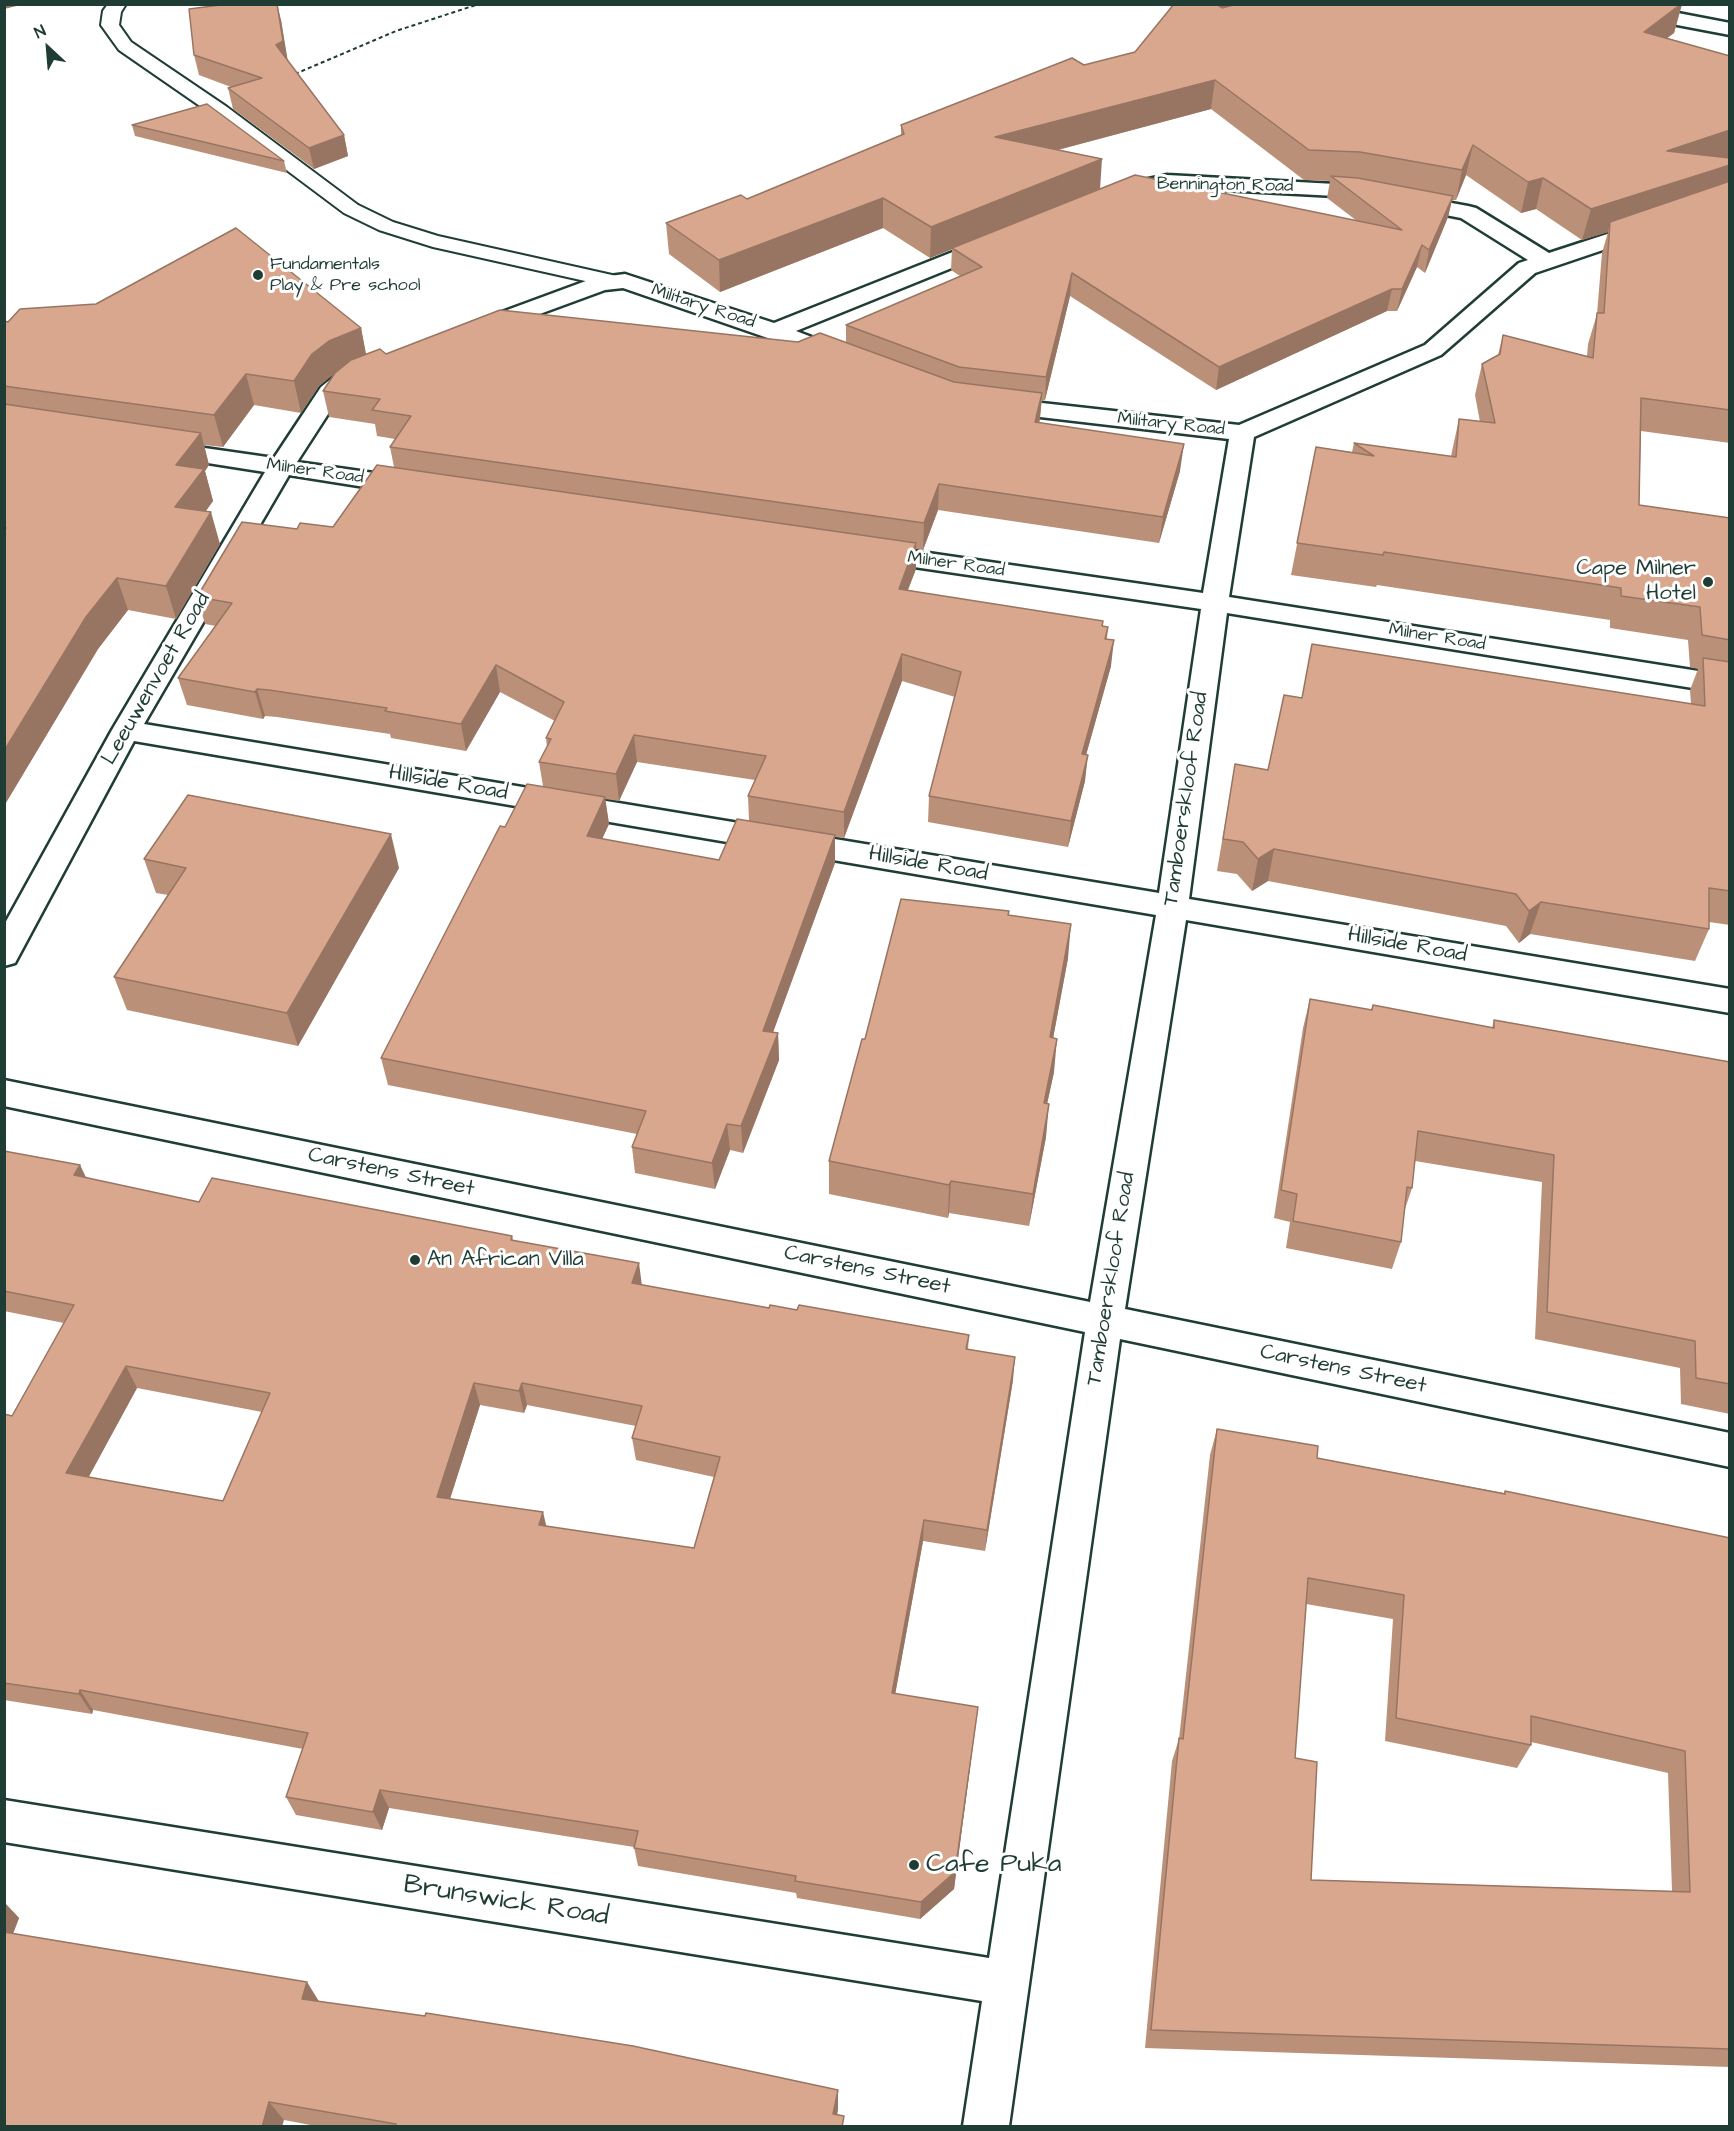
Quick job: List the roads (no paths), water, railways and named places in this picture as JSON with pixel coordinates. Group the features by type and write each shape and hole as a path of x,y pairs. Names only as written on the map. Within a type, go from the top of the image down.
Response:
{"street":[{"path":"1598,4 1698,14 1730,29"},
{"name":"Bennington Road","path":"1108,197 1131,188 1167,182 1354,191 1468,213 1544,260"},
{"name":"Military Road","path":"971,402 1242,433 1433,350 1527,267 1730,200"},
{"path":"775,331 1008,237"},
{"path":"456,337 612,280"},
{"name":"Military Road","path":"612,280 625,281 775,331 864,365"},
{"name":"Leeuwenvoet Road","path":"4,955 126,730 281,467 330,392 346,379 379,367"},
{"name":"Tamboerskloof Road","path":"986,2127 1030,1846 1105,1320 1173,906 1215,603 1242,433"},
{"name":"Milner Road","path":"143,446 435,489"},
{"name":"Milner Road","path":"848,549 1215,603 1730,685"},
{"name":"Hillside Road","path":"126,730 1730,1000"},
{"name":"Carstens Street","path":"4,1093 1730,1450"},
{"name":"Brunswick Road","path":"4,1821 1007,1983"}],"lane":[{"path":"118,4 112,11 110,25 125,46 220,111 351,209 386,226 433,241 612,280"}],"place":[{"name":"Fundamentals Play & Pre school","path":"258,275"},
{"name":"Cape Milner Hotel","path":"1708,582"},
{"name":"An African Villa","path":"415,1260"},
{"name":"Cafe Puka","path":"914,1865"}]}
